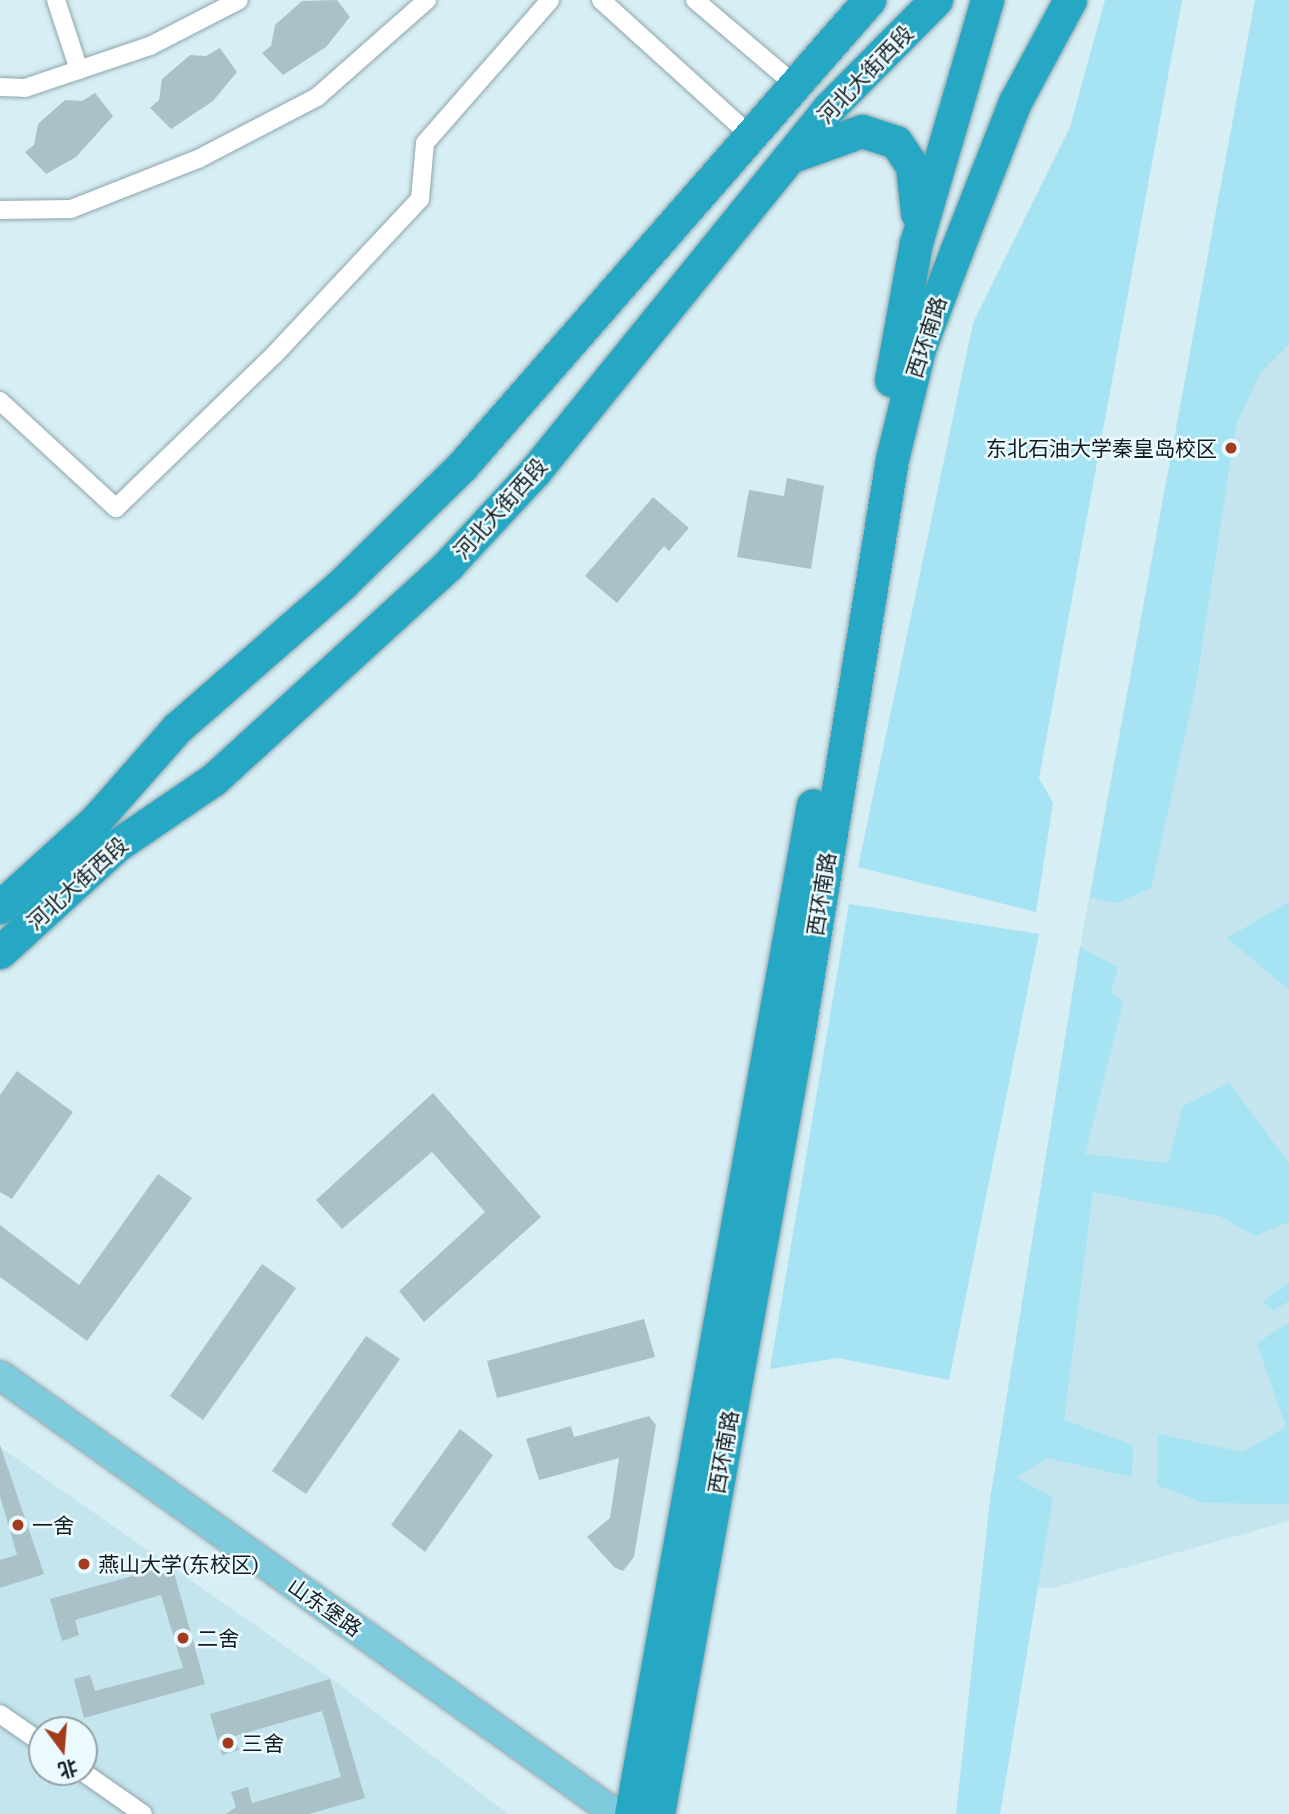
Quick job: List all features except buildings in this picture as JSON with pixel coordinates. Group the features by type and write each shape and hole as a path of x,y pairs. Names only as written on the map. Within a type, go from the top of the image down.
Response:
{"highway":[{"name":"河北大街西段","path":"0,907 95,821 177,728 343,583 462,466 793,83 869,0"},
{"name":"河北大街西段","path":"0,952 117,845 214,779 448,565 535,471 829,108 936,0"},
{"name":"西环南路","path":"631,1814 916,243 987,0"},
{"name":"西环南路","path":"658,1814 798,1035 892,459 919,349 957,249 1015,102 1070,0"},
{"path":"789,157 862,131 896,142 912,166 918,201 916,243"}],"main road":[{"name":"山东堡路","path":"0,1375 616,1814"}],"street":[{"path":"57,0 79,70"},
{"path":"0,87 25,88 150,47 239,0"},
{"path":"0,211 71,209 198,159 317,97 428,0"},
{"path":"0,401 117,508 274,355 420,199 425,143 550,0"},
{"path":"601,0 749,134"},
{"path":"695,0 793,83"},
{"path":"0,1714 28,1733"},
{"path":"98,1782 143,1814"}],"shaded area":[{"path":"1105,0 1182,0 1039,778 1053,803 1036,912 858,867 973,323 1070,127"},
{"name":"东北石油大学秦皇岛校区","path":"1255,0 1289,0 1289,1521 1053,1588 981,1586 990,1500 1080,947"},
{"path":"1255,0 1289,0 1289,344 1260,373 1236,425 1196,685 1151,888 1117,903 1090,897"},
{"path":"1289,902 1289,990 1227,938"},
{"path":"849,904 1039,934 949,1380 838,1358 770,1369"},
{"path":"1080,947 1118,967 1111,992 1123,1002 1085,1154 1168,1163 1183,1106 1229,1083 1289,1163 1289,1222 1256,1236 1219,1216 1093,1192 1064,1420 1133,1445 1132,1477 1047,1458 1016,1478 1053,1497 1000,1814 956,1814 990,1500"},
{"path":"1289,1282 1289,1301 1273,1311 1263,1302"},
{"path":"1289,1322 1289,1504 1205,1503 1157,1485 1158,1434 1243,1452 1286,1427 1257,1343"},
{"name":"燕山大学(东校区)","path":"0,1447 335,1681 508,1814 0,1814"}],"place":[{"name":"东北石油大学秦皇岛校区","path":"1231,448"},
{"name":"一舍","path":"18,1525"},
{"name":"燕山大学(东校区)","path":"84,1564"},
{"name":"二舍","path":"183,1638"},
{"name":"三舍","path":"228,1743"}]}
